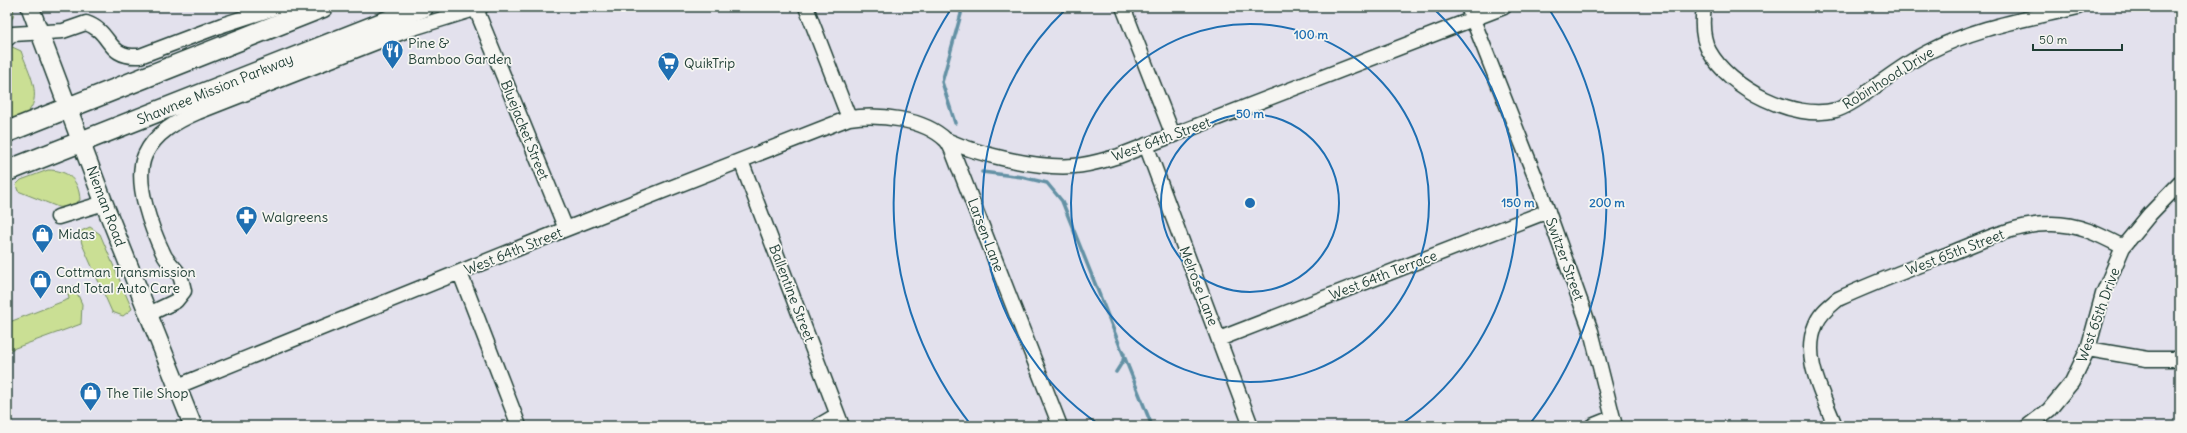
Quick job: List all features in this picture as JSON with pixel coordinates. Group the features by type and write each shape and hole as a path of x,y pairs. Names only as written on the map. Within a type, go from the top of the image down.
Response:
{"highway":[{"path":"7,132 323,7"},
{"name":"Shawnee Mission Parkway","path":"7,171 424,7"}],"main road":[{"name":"Nieman Road","path":"30,7 104,203 194,426"}],"street":[{"path":"7,39 13,34 63,31 74,25 86,23 100,30 112,48 120,53 131,56 140,56 222,25 278,7"},
{"path":"806,7 849,118 885,116 900,119 920,126 946,140"},
{"path":"1123,7 1173,135"},
{"name":"West 64th Street","path":"946,140 974,151 1057,167 1092,163 1173,135 1470,13 1504,7"},
{"name":"Robinhood Drive","path":"1704,7 1704,35 1709,51 1734,81 1780,105 1801,111 1820,112 1837,109 1844,106 1903,67 1962,36 1987,27 2078,7"},
{"path":"149,314 176,302 184,291 180,276 168,263 158,243 145,205 143,189 142,164 145,155 153,142 166,129 198,112 410,29 478,8"},
{"name":"Bluejacket Street","path":"478,8 566,229"},
{"name":"Switzer Street","path":"1470,13 1548,211 1591,331 1613,422"},
{"name":"West 64th Street","path":"178,386 566,229 849,118"},
{"name":"Larsen Lane","path":"946,140 960,170 1060,426"},
{"name":"Melrose Lane","path":"1146,145 1251,426"},
{"name":"Ballentine Street","path":"741,161 821,366 840,421"},
{"name":"West 65th Drive","path":"2028,426 2048,410 2072,382 2088,349 2103,294 2123,247 2150,214 2180,183"},
{"path":"58,217 104,203"},
{"name":"West 64th Terrace","path":"1219,339 1548,211"},
{"name":"West 65th Street","path":"1835,426 1813,368 1811,358 1811,341 1816,323 1838,298 1993,237 2029,226 2050,224 2071,226 2091,231 2123,247"},
{"path":"460,273 519,426"},
{"path":"2088,349 2147,359 2180,359"},
{"path":"818,426 840,421"},
{"path":"1592,426 1613,422"}],"green space":[{"path":"7,7 13,7 14,12 12,19 7,26"},
{"path":"10,46 21,51 31,76 34,101 31,108 25,115 7,122 7,50"},
{"path":"48,170 55,170 67,174 75,182 80,200 69,208 58,207 18,191 16,185 21,180"},
{"path":"90,227 100,234 132,309 123,316 112,312 82,244 79,232"},
{"path":"74,286 82,304 81,324 7,351 7,323 69,299 67,289"}],"waterway":[{"path":"955,123 942,82 961,14 961,7"},
{"path":"982,172 1022,177 1047,183 1062,201 1152,426"},
{"path":"1116,372 1123,361 1124,354"}],"place":[{"name":"Pine & Bamboo Garden","path":"392,70"},
{"name":"QuikTrip","path":"669,82"},
{"name":"Walgreens","path":"247,236"},
{"name":"Midas","path":"43,254"},
{"name":"Cottman Transmission and Total Auto Care","path":"40,300"},
{"name":"The Tile Shop","path":"91,412"}]}
